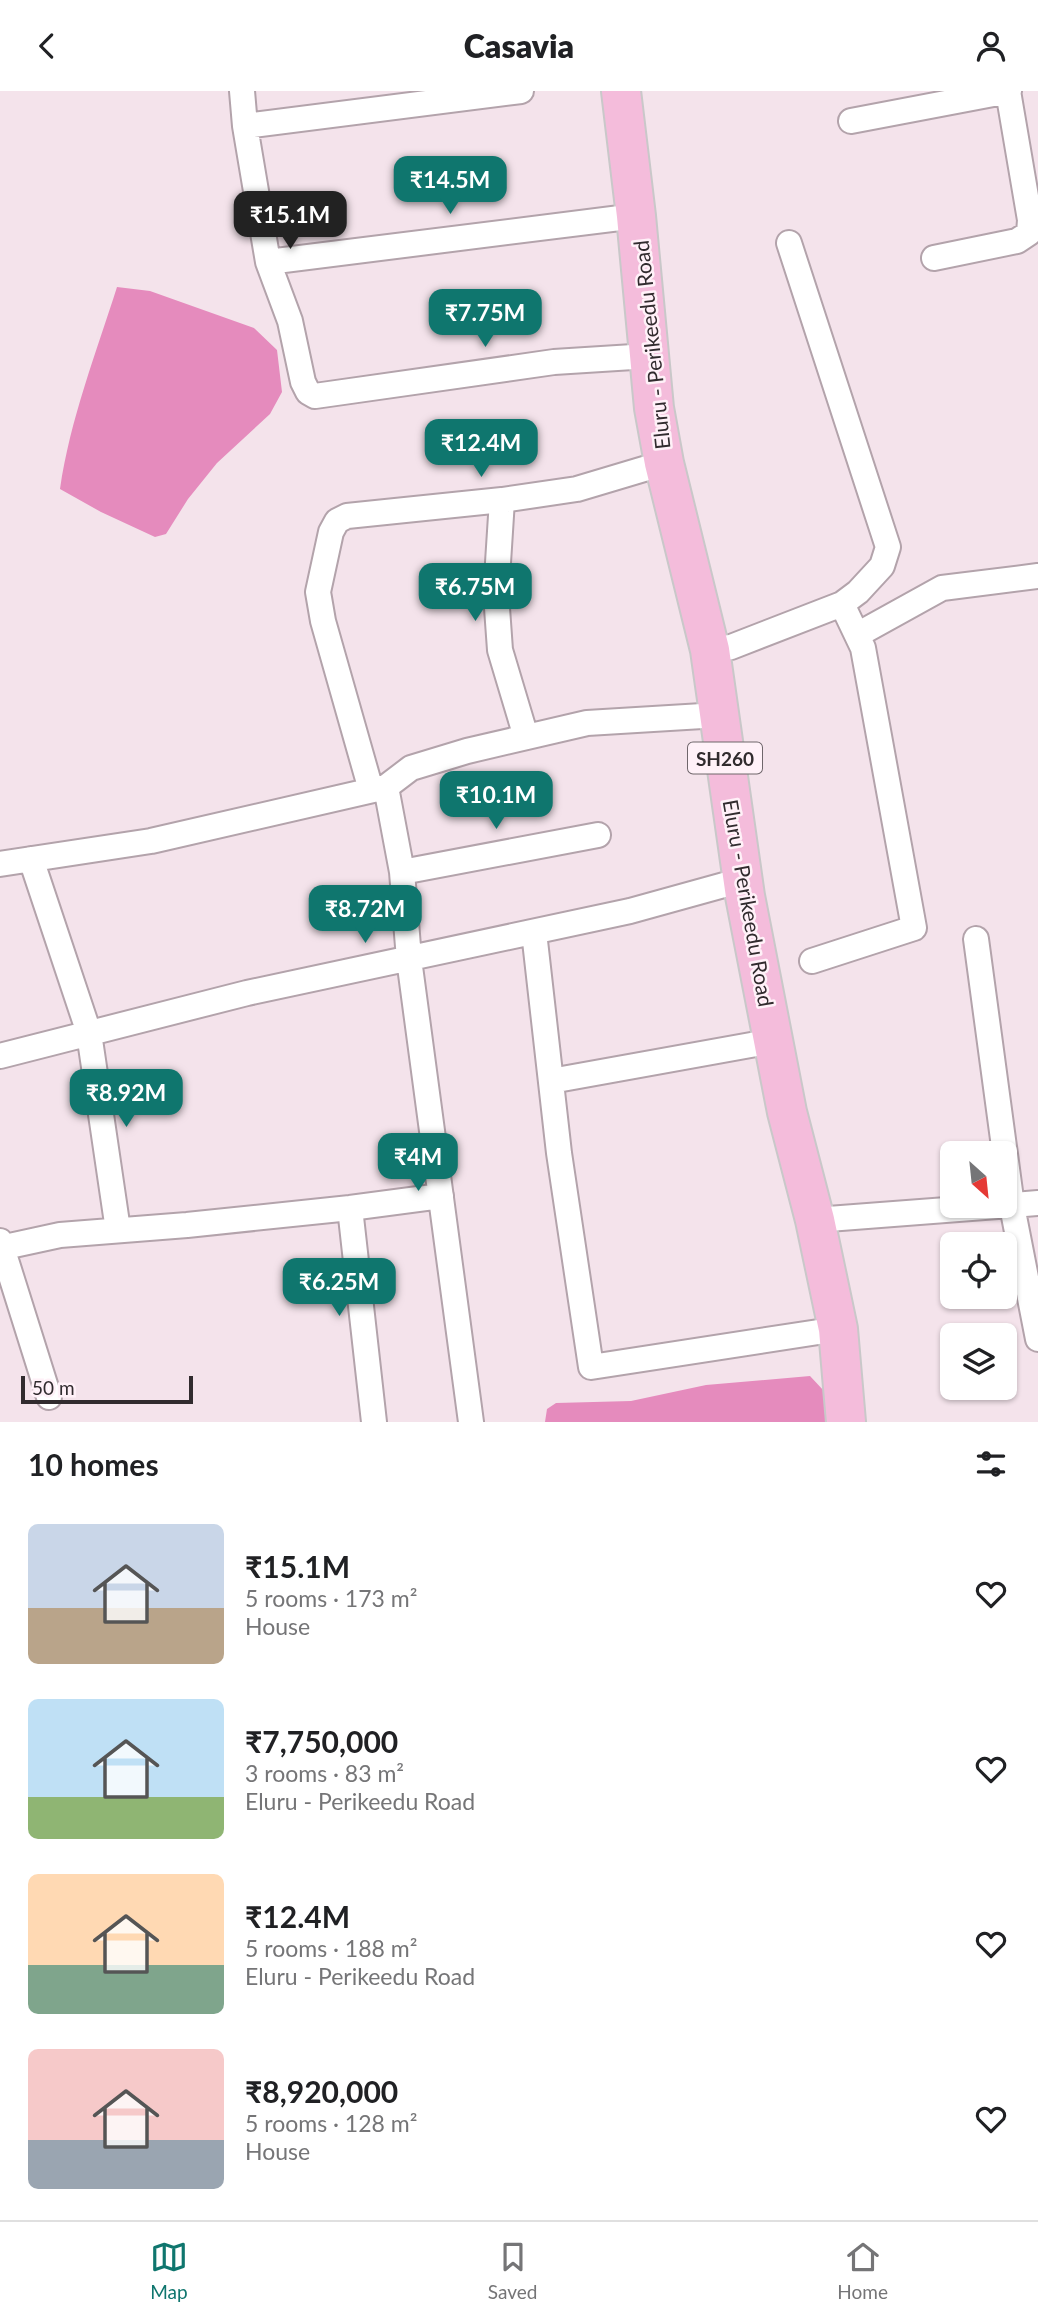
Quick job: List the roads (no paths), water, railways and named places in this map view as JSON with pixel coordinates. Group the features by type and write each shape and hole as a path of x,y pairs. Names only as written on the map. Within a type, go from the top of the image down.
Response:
{"main road":[{"name":"Eluru - Perikeedu Road","path":"621,91 654,408 664,463 721,649 719,715 742,880 787,1112 828,1218 846,1422"}],"street":[{"path":"242,91 245,126 268,261 290,321 303,382 308,392 315,396 554,362 649,356"},
{"path":"245,126 521,91"},
{"path":"851,121 1009,91 1030,220 1029,233 1017,241 934,258"},
{"path":"268,261 636,216"},
{"path":"721,649 756,639 842,604 858,592 882,566 888,547 789,243"},
{"path":"471,1422 409,959 402,872 379,788 323,621 318,593 331,532 337,521 347,516 502,500 577,489 664,463"},
{"path":"502,500 495,594 500,650 526,737"},
{"path":"857,635 942,588 1038,576"},
{"path":"812,961 914,929 863,648 842,604"},
{"path":"0,864 151,841 379,788 411,768 587,723 719,715"},
{"path":"402,872 598,835"},
{"path":"31,859 89,1033 118,1230"},
{"path":"0,1056 247,993 630,911 742,880"},
{"path":"534,932 559,1153 591,1367 838,1329"},
{"path":"976,939 1003,1141"},
{"path":"551,1081 773,1041"},
{"path":"49,1397 1,1246 60,1235 349,1208 441,1196"},
{"path":"1017,1205 1038,1203"},
{"path":"349,1208 374,1422"},
{"path":"828,1218 940,1210"},
{"path":"1014,1218 1038,1339"}]}
